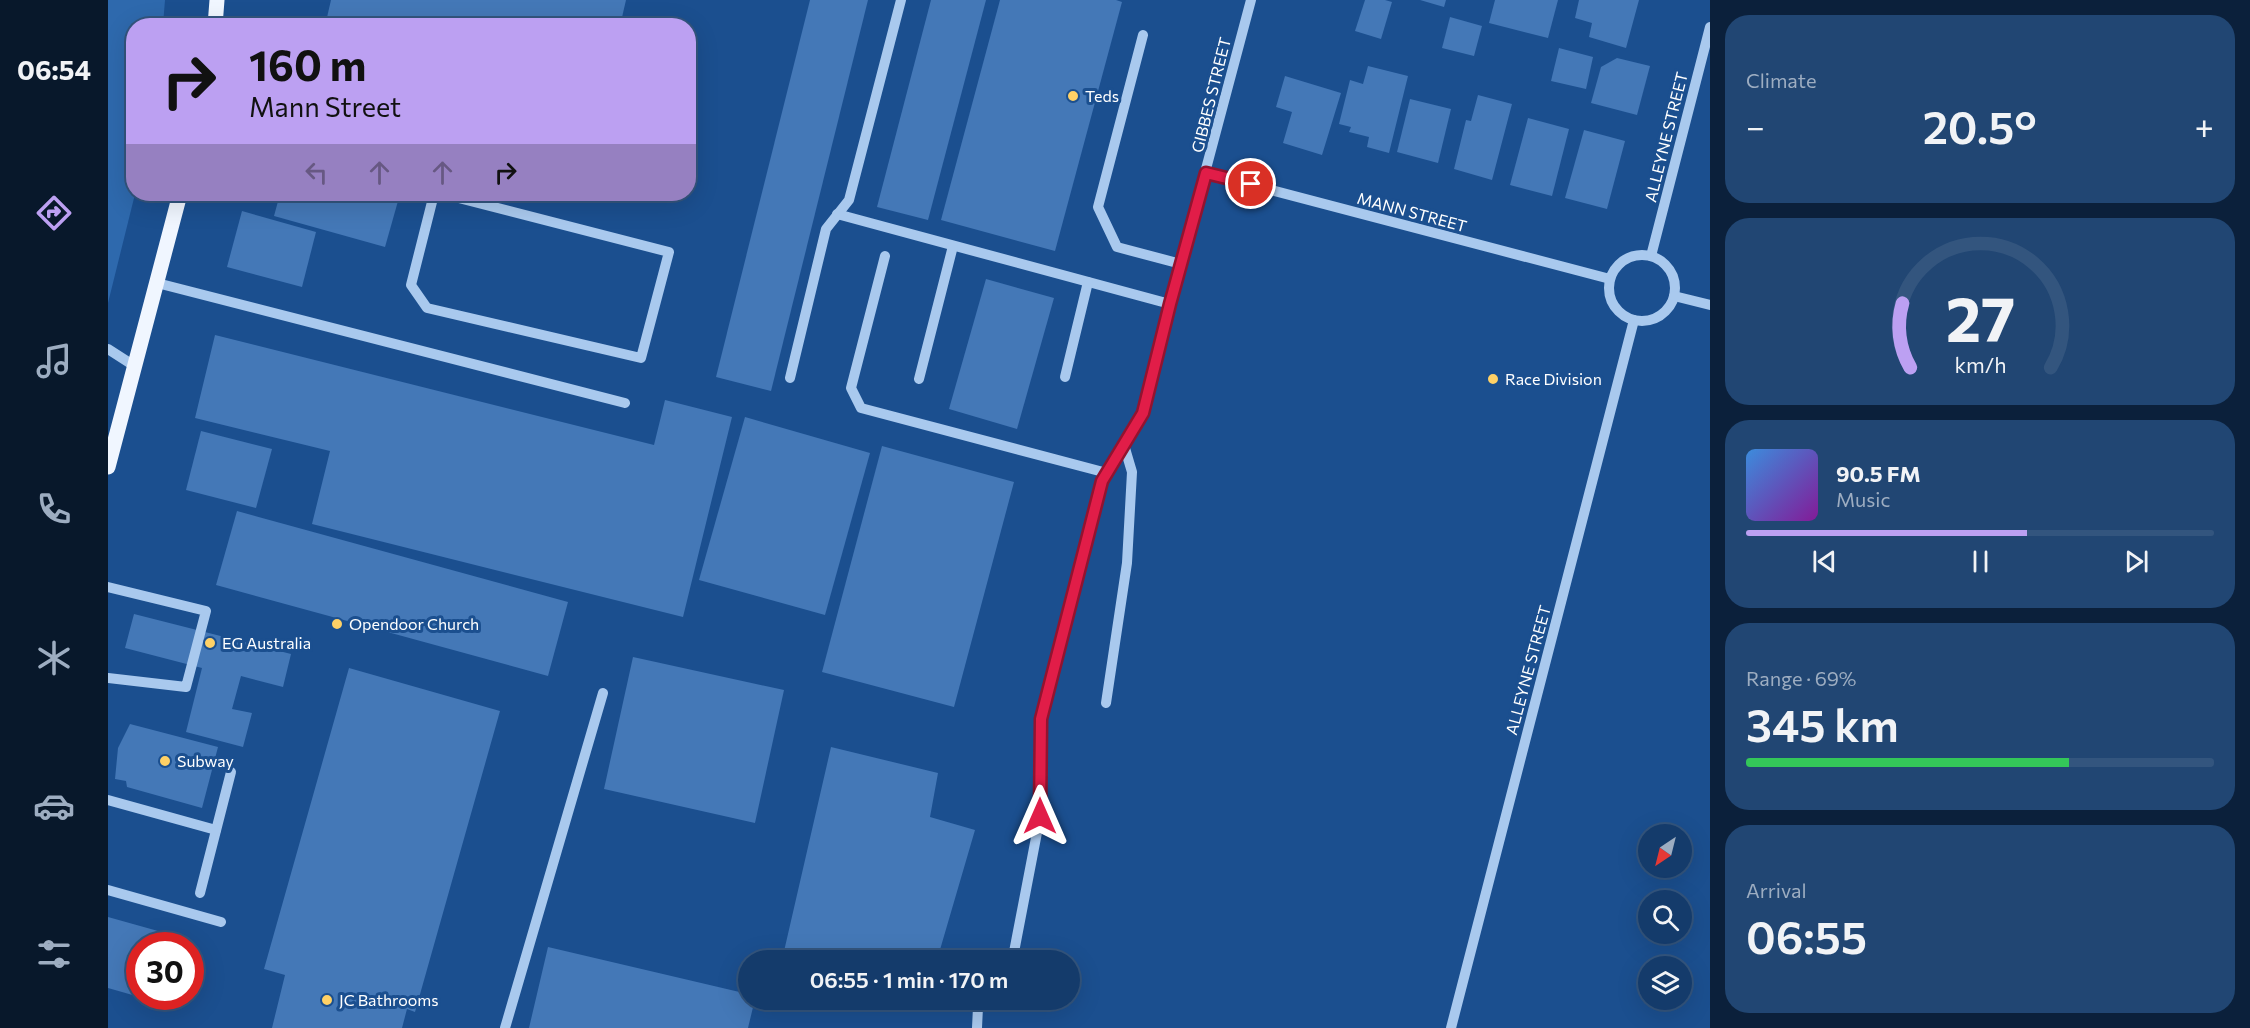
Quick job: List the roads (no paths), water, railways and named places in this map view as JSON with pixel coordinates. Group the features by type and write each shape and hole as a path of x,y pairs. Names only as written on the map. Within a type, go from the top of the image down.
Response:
{"main road":[{"path":"216,18 217,0"},
{"path":"108,467 178,201"}],"street":[{"path":"790,378 826,228 849,200 901,0"},
{"name":"GIBBES STREET","path":"1014,950 1040,816 1041,719 1102,481 1143,413 1251,0"},
{"name":"ALLEYNE STREET","path":"1651,256 1710,27"},
{"path":"1143,35 1098,207 1117,247 1181,264"},
{"name":"MANN STREET","path":"1206,173 1610,279"},
{"path":"432,201 411,285 427,308 641,358 669,252 470,201"},
{"path":"837,214 1170,304"},
{"path":"919,379 953,246"},
{"path":"1640,254 1651,256 1660,260 1673,276 1674,296 1664,314 1645,321 1634,320 1624,316 1616,309 1608,290 1610,279 1614,269 1621,262 1640,254"},
{"path":"885,256 851,388 861,408 1107,473"},
{"path":"1065,377 1088,282"},
{"path":"157,283 625,403"},
{"path":"1674,296 1710,305"},
{"name":"ALLEYNE STREET","path":"1451,1028 1634,320"},
{"path":"108,349 136,367"},
{"path":"1106,703 1128,562 1132,472 1124,445"},
{"path":"108,587 206,611 186,687 108,678"},
{"path":"506,1028 603,693"},
{"path":"200,893 231,772"},
{"path":"108,800 216,830"},
{"path":"108,891 221,922"},
{"path":"977,1028 978,1010"}],"place":[{"name":"Teds","path":"1073,96"},
{"name":"Race Division","path":"1493,379"},
{"name":"Opendoor Church","path":"337,624"},
{"name":"EG Australia","path":"210,643"},
{"name":"Subway","path":"165,761"},
{"name":"JC Bathrooms","path":"327,1000"}]}
